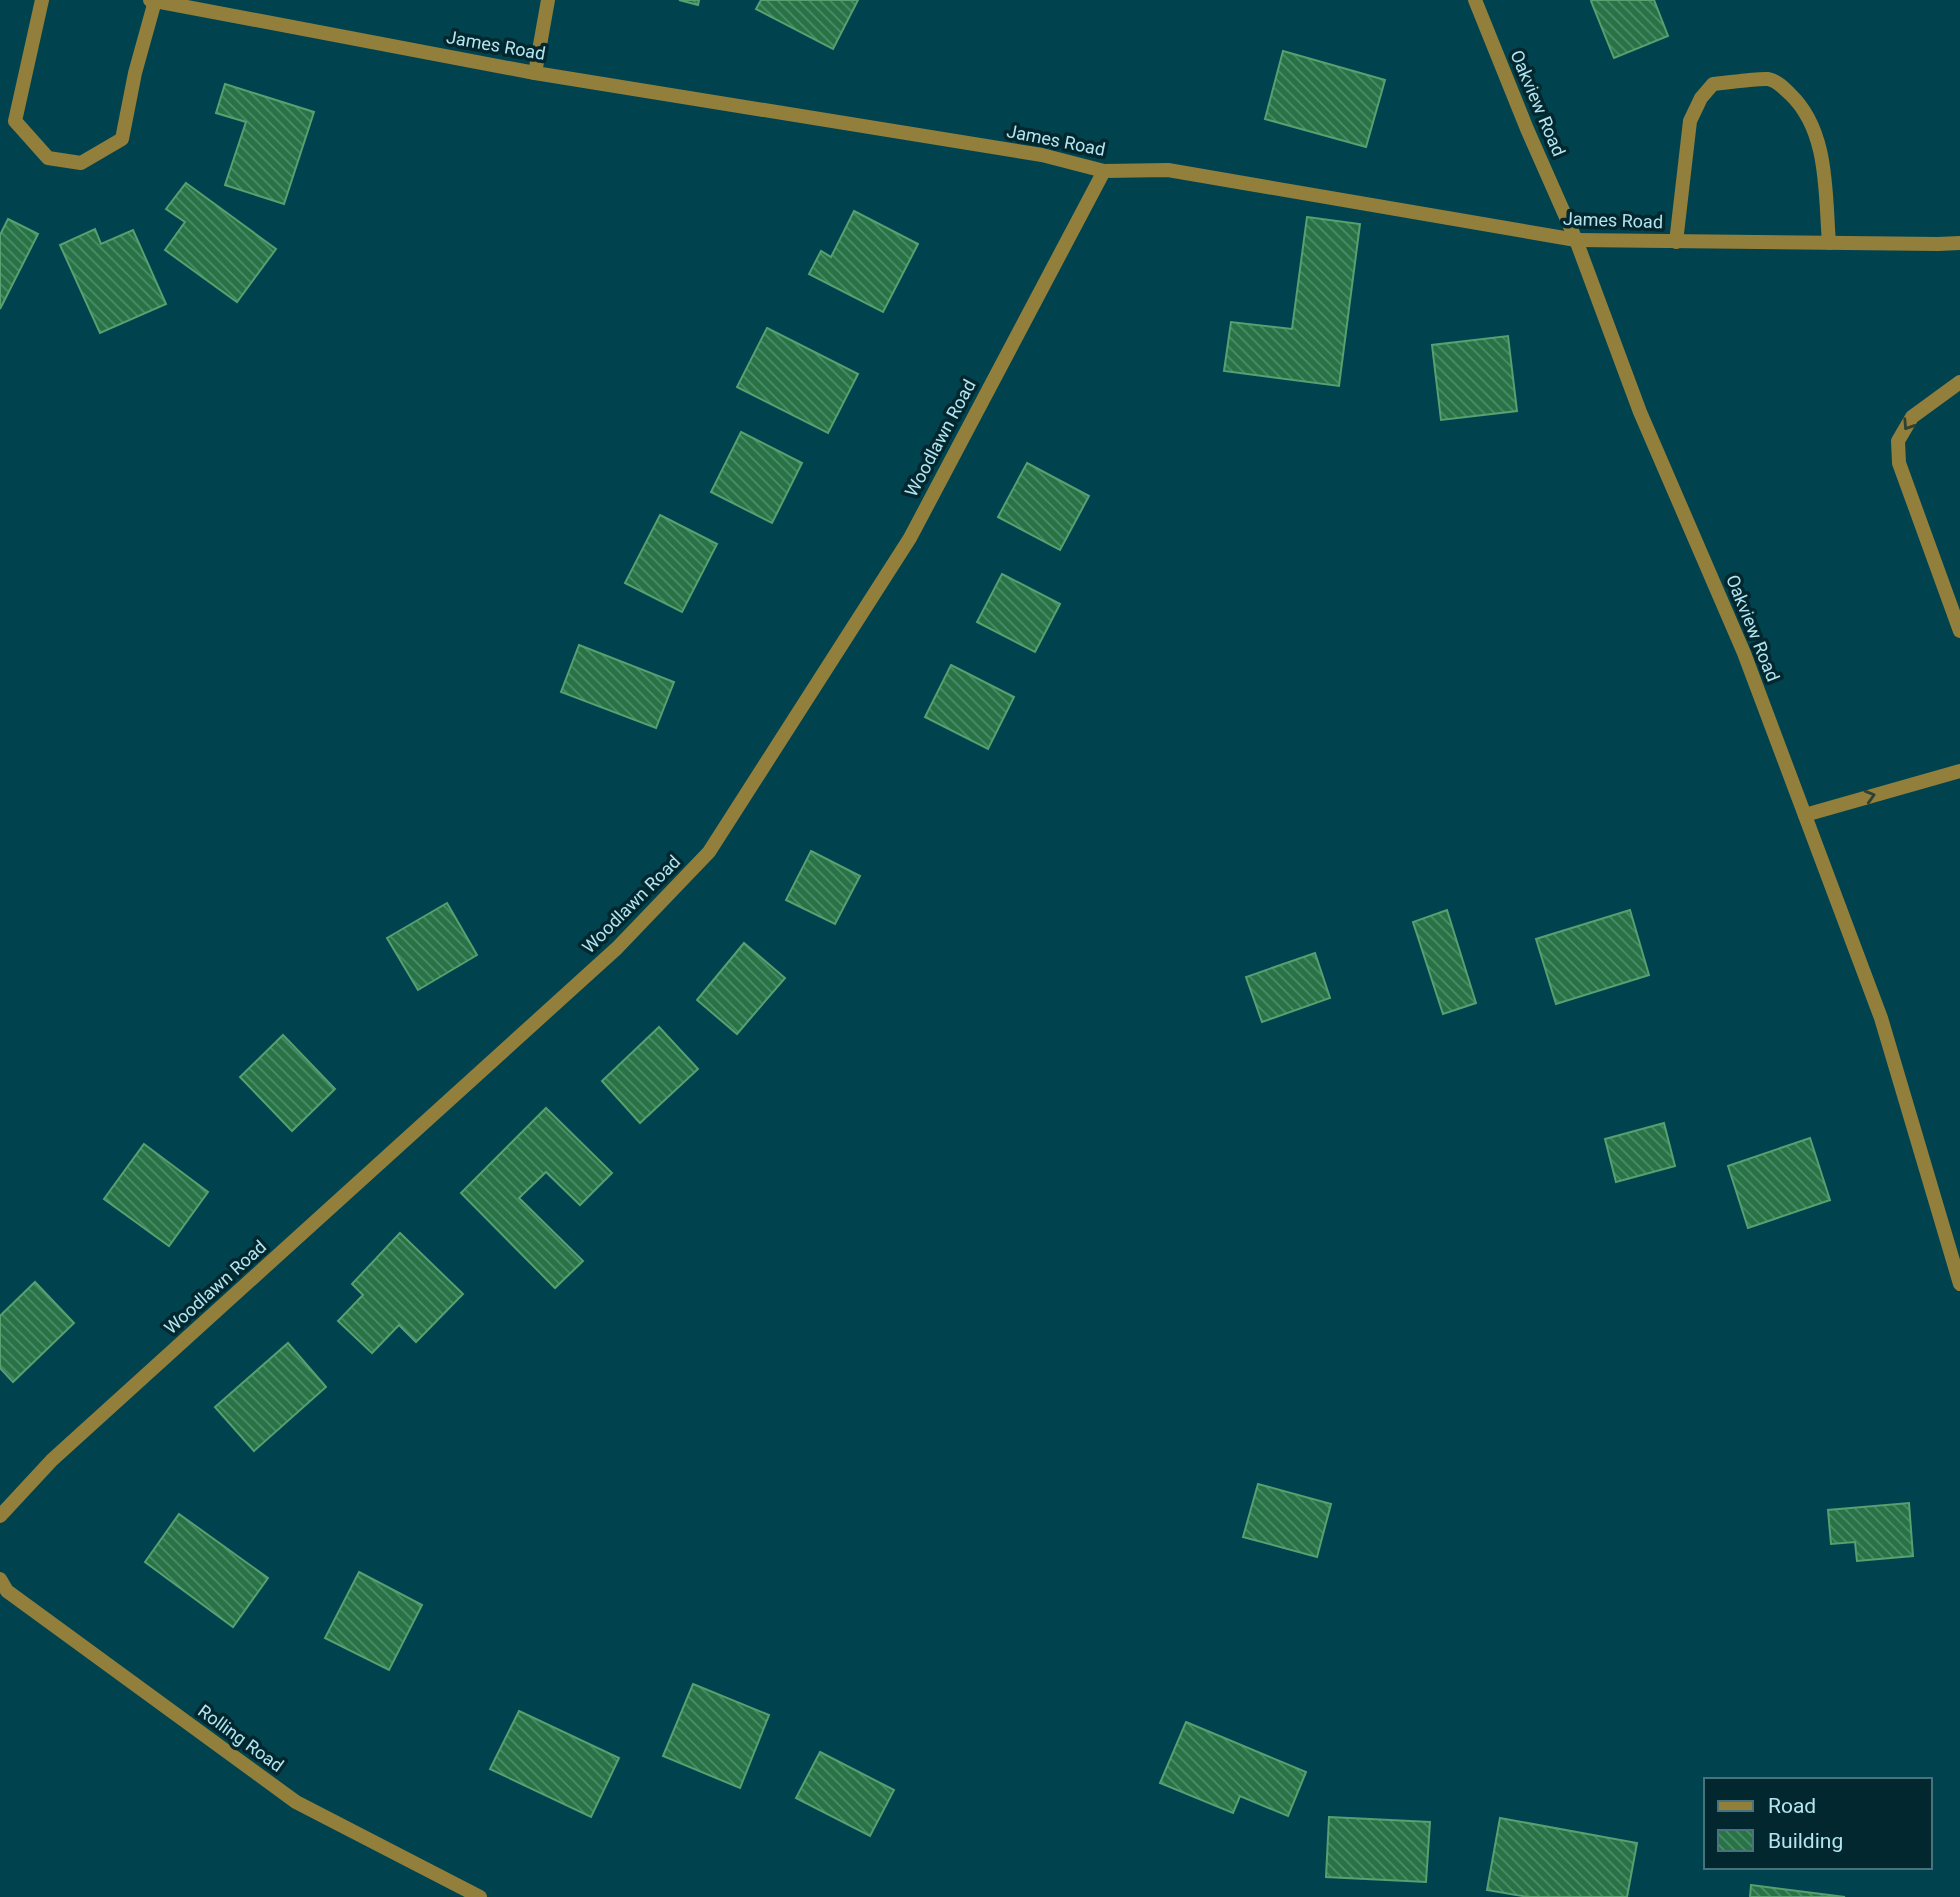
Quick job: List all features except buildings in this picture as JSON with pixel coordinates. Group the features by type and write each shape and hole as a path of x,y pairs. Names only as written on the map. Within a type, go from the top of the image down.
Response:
{"street":[{"path":"43,0 15,121 48,158 81,163 122,138 153,0"},
{"name":"James Road","path":"153,0 535,72 1042,155 1104,171 1168,170 1577,240 1960,243"},
{"path":"535,72 548,0"},
{"name":"Oakview Road","path":"1475,0 1527,129 1577,240 1640,412 1744,653 1881,1018 1960,1284"},
{"path":"1676,242 1690,121 1701,98 1713,84 1769,79 1783,87 1800,103 1812,126 1822,155 1829,243"},
{"name":"Woodlawn Road","path":"0,1516 52,1460 617,948 709,852 909,538 1104,171"},
{"path":"1960,382 1912,417 1898,442 1899,463 1960,631"},
{"path":"1805,815 1960,771"},
{"name":"Rolling Road","path":"0,1579 7,1591 296,1802 480,1897"}]}
